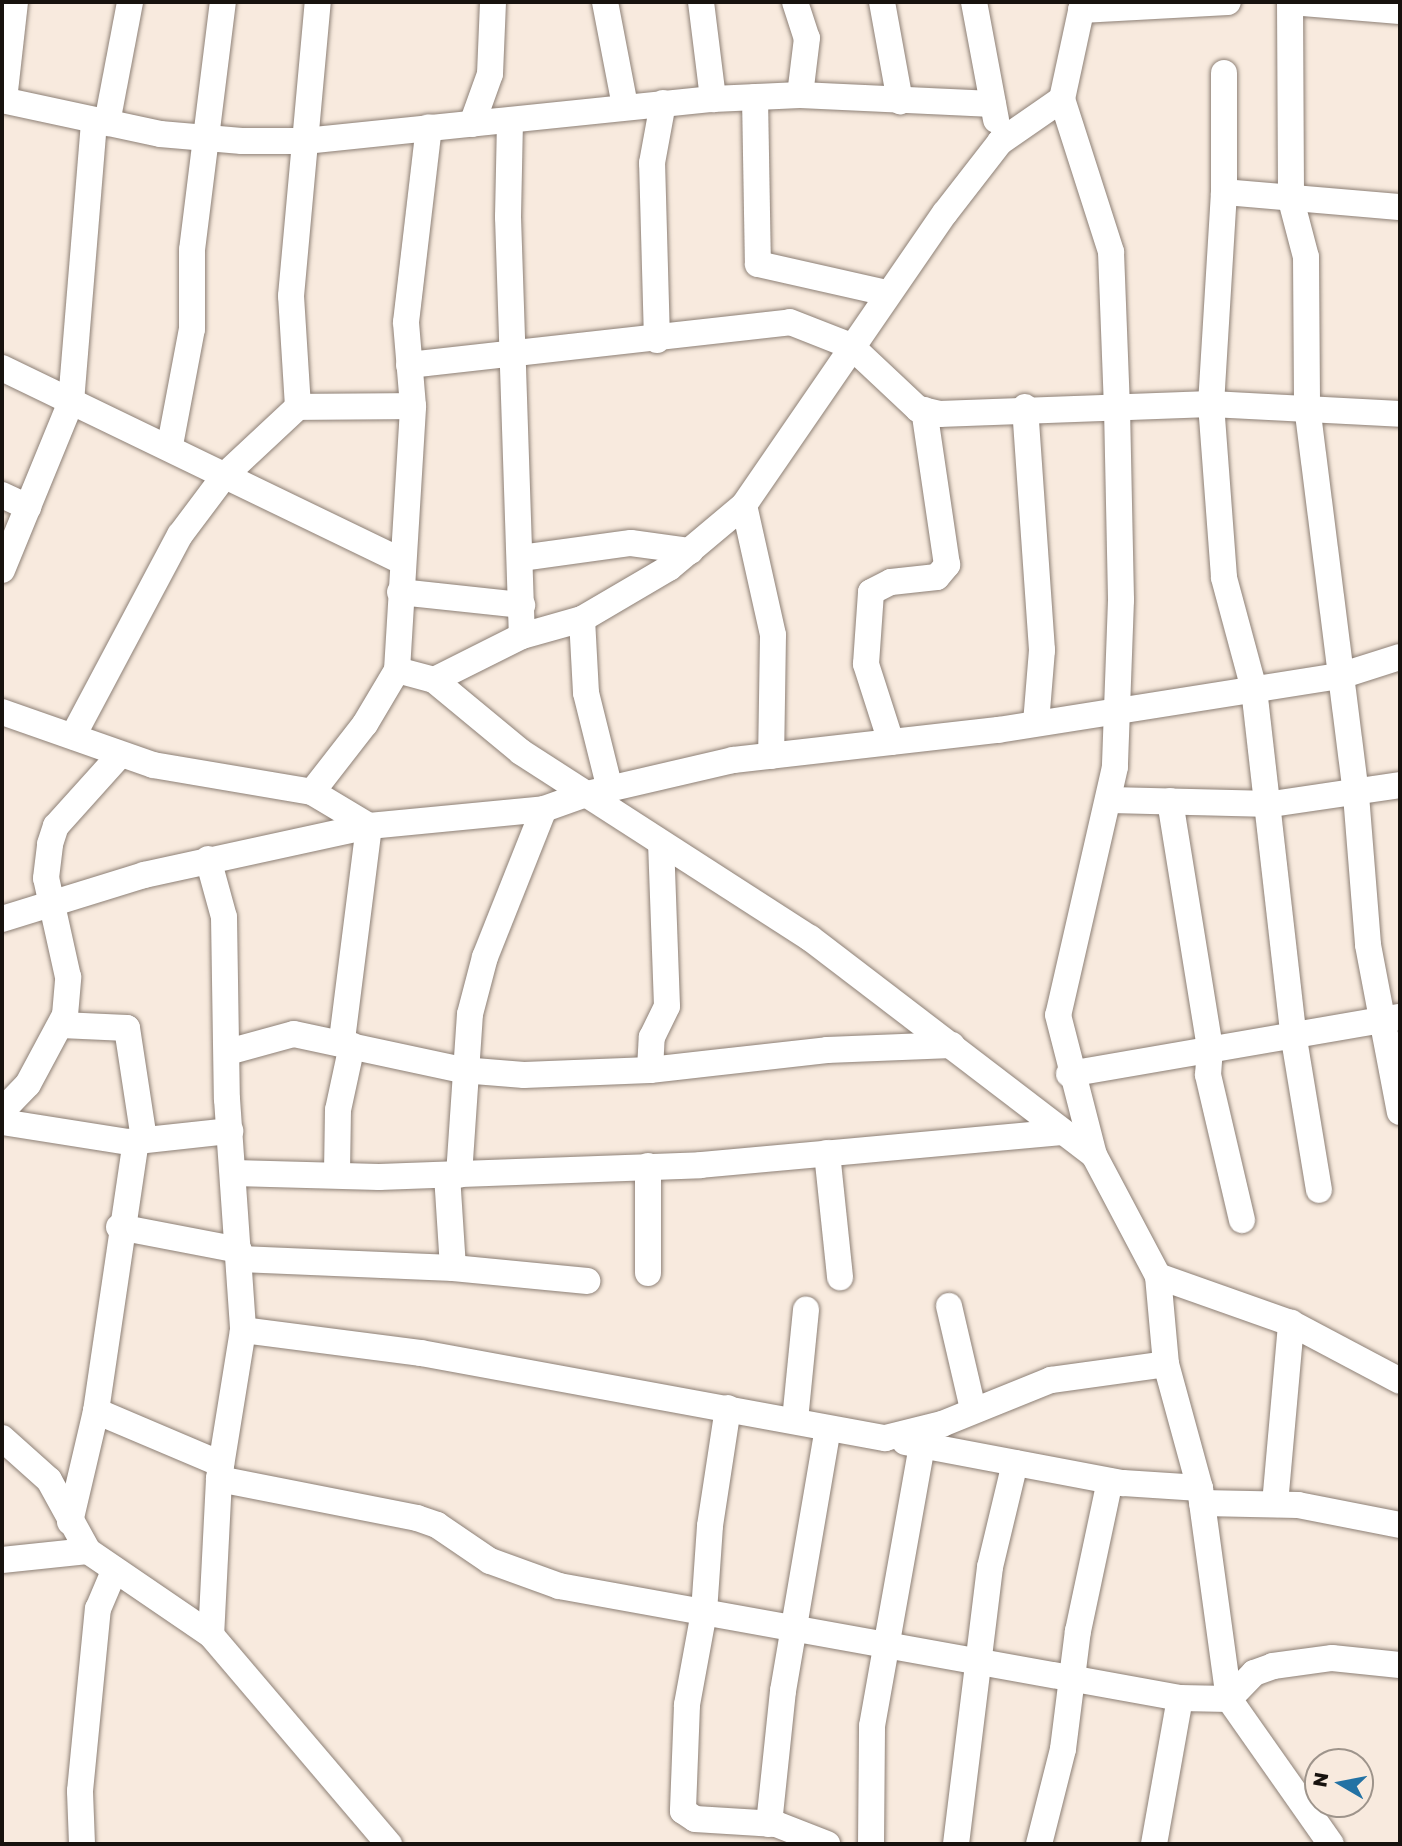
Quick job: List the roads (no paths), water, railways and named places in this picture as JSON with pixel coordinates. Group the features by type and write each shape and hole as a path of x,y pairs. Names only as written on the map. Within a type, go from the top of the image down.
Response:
{"street":[{"path":"15,2 3,100 101,122 206,141 305,141 510,121 625,106 755,97 800,95 993,104"},
{"path":"2,570 71,402 101,122 130,2"},
{"path":"170,445 192,329 192,250 223,2"},
{"path":"298,407 291,296 318,2"},
{"path":"472,124 490,74 493,2"},
{"path":"605,2 625,106"},
{"path":"701,2 713,99"},
{"path":"795,2 807,38 800,95"},
{"path":"882,2 900,101"},
{"path":"974,2 1000,142"},
{"path":"1228,2 1082,6 1062,99 1111,252 1117,408 1118,708 1110,800 1058,1015 1069,1074 1094,1155 1158,1276 1166,1364 1201,1495 1229,1699 1331,1844"},
{"path":"1400,11 1290,2 1291,200 1307,266 1307,406 1356,795 1363,906 1390,1019 1400,1112"},
{"path":"1224,74 1224,192 1211,404 1227,598 1254,689 1264,803 1293,1033 1319,1190"},
{"path":"755,97 758,264 887,293"},
{"path":"434,680 522,636 582,619 690,551 744,505 887,293 1000,142 1062,99"},
{"path":"657,340 652,163 663,103"},
{"path":"510,121 513,356 522,636"},
{"path":"312,792 365,724 397,670 401,561 412,406 409,365 410,256 429,127"},
{"path":"1224,192 1291,200 1400,207"},
{"path":"409,365 513,356 599,342 657,340 782,322 851,346 924,410 947,565 937,577 891,582 871,592 866,664 891,742"},
{"path":"2,368 71,402 170,445 225,475 401,561"},
{"path":"924,410 1211,404 1307,406 1400,414"},
{"path":"73,736 180,535 225,475 298,407 412,406"},
{"path":"1025,407 1042,650 1037,723"},
{"path":"2,495 28,507"},
{"path":"744,505 773,635 771,756"},
{"path":"521,558 631,543 690,551"},
{"path":"400,592 522,605"},
{"path":"582,619 586,693 610,789"},
{"path":"2,919 208,859 369,826 544,809 583,794 771,756 1037,723 1118,708 1340,677 1400,657"},
{"path":"397,670 434,680 521,752 820,946 1094,1155"},
{"path":"2,712 120,755 312,792 369,826"},
{"path":"2,1111 28,1084 61,1025 68,977 46,862 56,826 120,755"},
{"path":"1110,800 1264,803 1356,795 1400,785"},
{"path":"1170,802 1210,1047 1208,1075 1242,1220"},
{"path":"453,1268 453,1175 462,1070 485,957 544,809"},
{"path":"337,1173 338,1110 369,826"},
{"path":"650,1070 652,1037 667,1006 662,844"},
{"path":"208,859 224,916 230,1131 243,1329 220,1472 211,1635"},
{"path":"1069,1074 1210,1047 1390,1019"},
{"path":"61,1025 127,1028 140,1140 119,1227 96,1411 69,1522"},
{"path":"228,1052 294,1034 347,1043 462,1070 524,1075 650,1070 827,1050 952,1045"},
{"path":"2,1122 140,1140 230,1131"},
{"path":"234,1173 453,1175 648,1166 1062,1132"},
{"path":"827,1153 840,1278"},
{"path":"648,1166 648,1273"},
{"path":"119,1227 240,1255 453,1268 587,1281"},
{"path":"1158,1276 1291,1323 1400,1381"},
{"path":"949,1306 973,1409"},
{"path":"795,1420 806,1310"},
{"path":"1275,1504 1291,1323"},
{"path":"243,1329 421,1353 795,1420 828,1429 1110,1481 1400,1525"},
{"path":"886,1438 919,1432 1051,1380 1166,1364"},
{"path":"728,1408 709,1526 704,1612 687,1705 683,1811 695,1819 769,1824 827,1844"},
{"path":"96,1411 220,1472 417,1518 524,1576 704,1612 1180,1698 1229,1699 1254,1673 1273,1666 1332,1658 1400,1665"},
{"path":"769,1824 795,1629 828,1429"},
{"path":"2,1438 49,1480 69,1522 88,1552 113,1573 211,1635 389,1844"},
{"path":"871,1844 871,1740 890,1645 922,1445"},
{"path":"956,1844 963,1768 982,1661 990,1567 1015,1463"},
{"path":"1039,1844 1075,1677 1078,1631 1110,1481"},
{"path":"2,1560 88,1552"},
{"path":"82,1844 80,1791 98,1609 113,1573"},
{"path":"1162,1843 1180,1698"}]}
